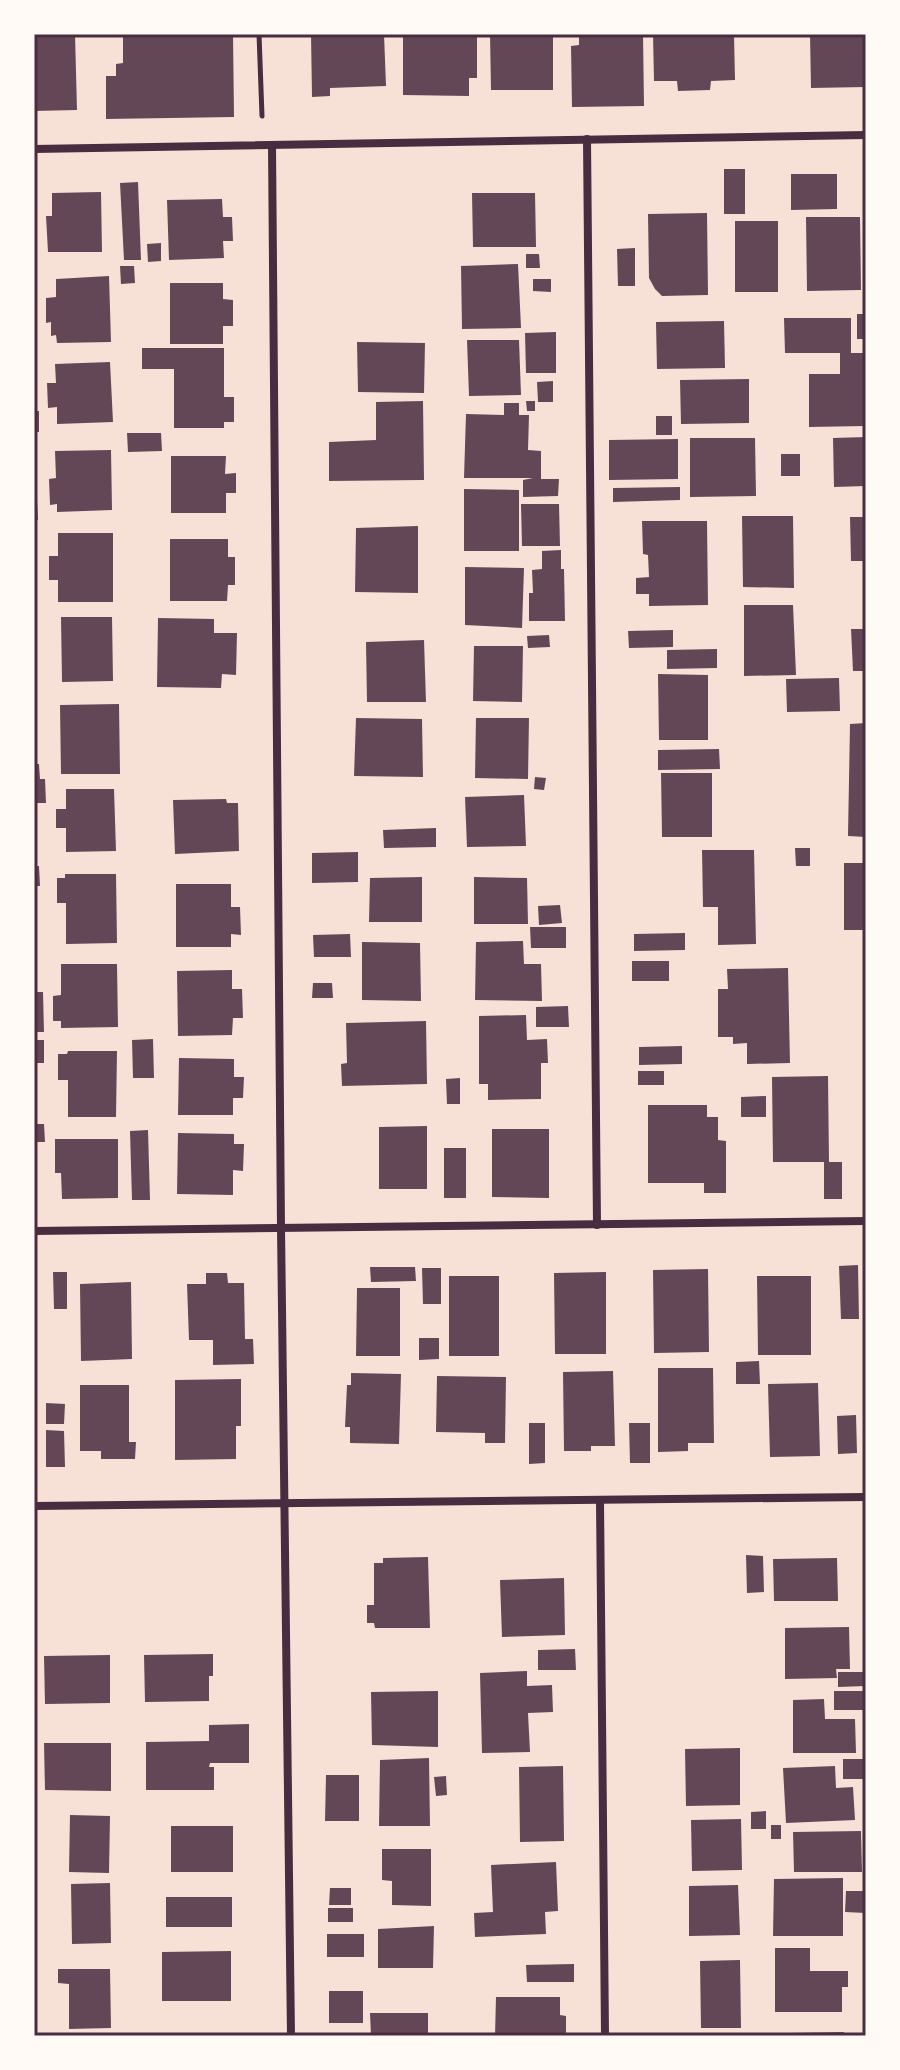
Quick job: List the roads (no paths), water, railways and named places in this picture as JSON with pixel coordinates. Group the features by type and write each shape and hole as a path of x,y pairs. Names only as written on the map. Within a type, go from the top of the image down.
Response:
{"street":[{"path":"34,149 866,135"},
{"path":"587,139 597,1225"},
{"path":"272,145 291,2036"},
{"path":"34,1231 866,1221"},
{"path":"34,1506 866,1497"},
{"path":"600,1500 605,2036"}]}
